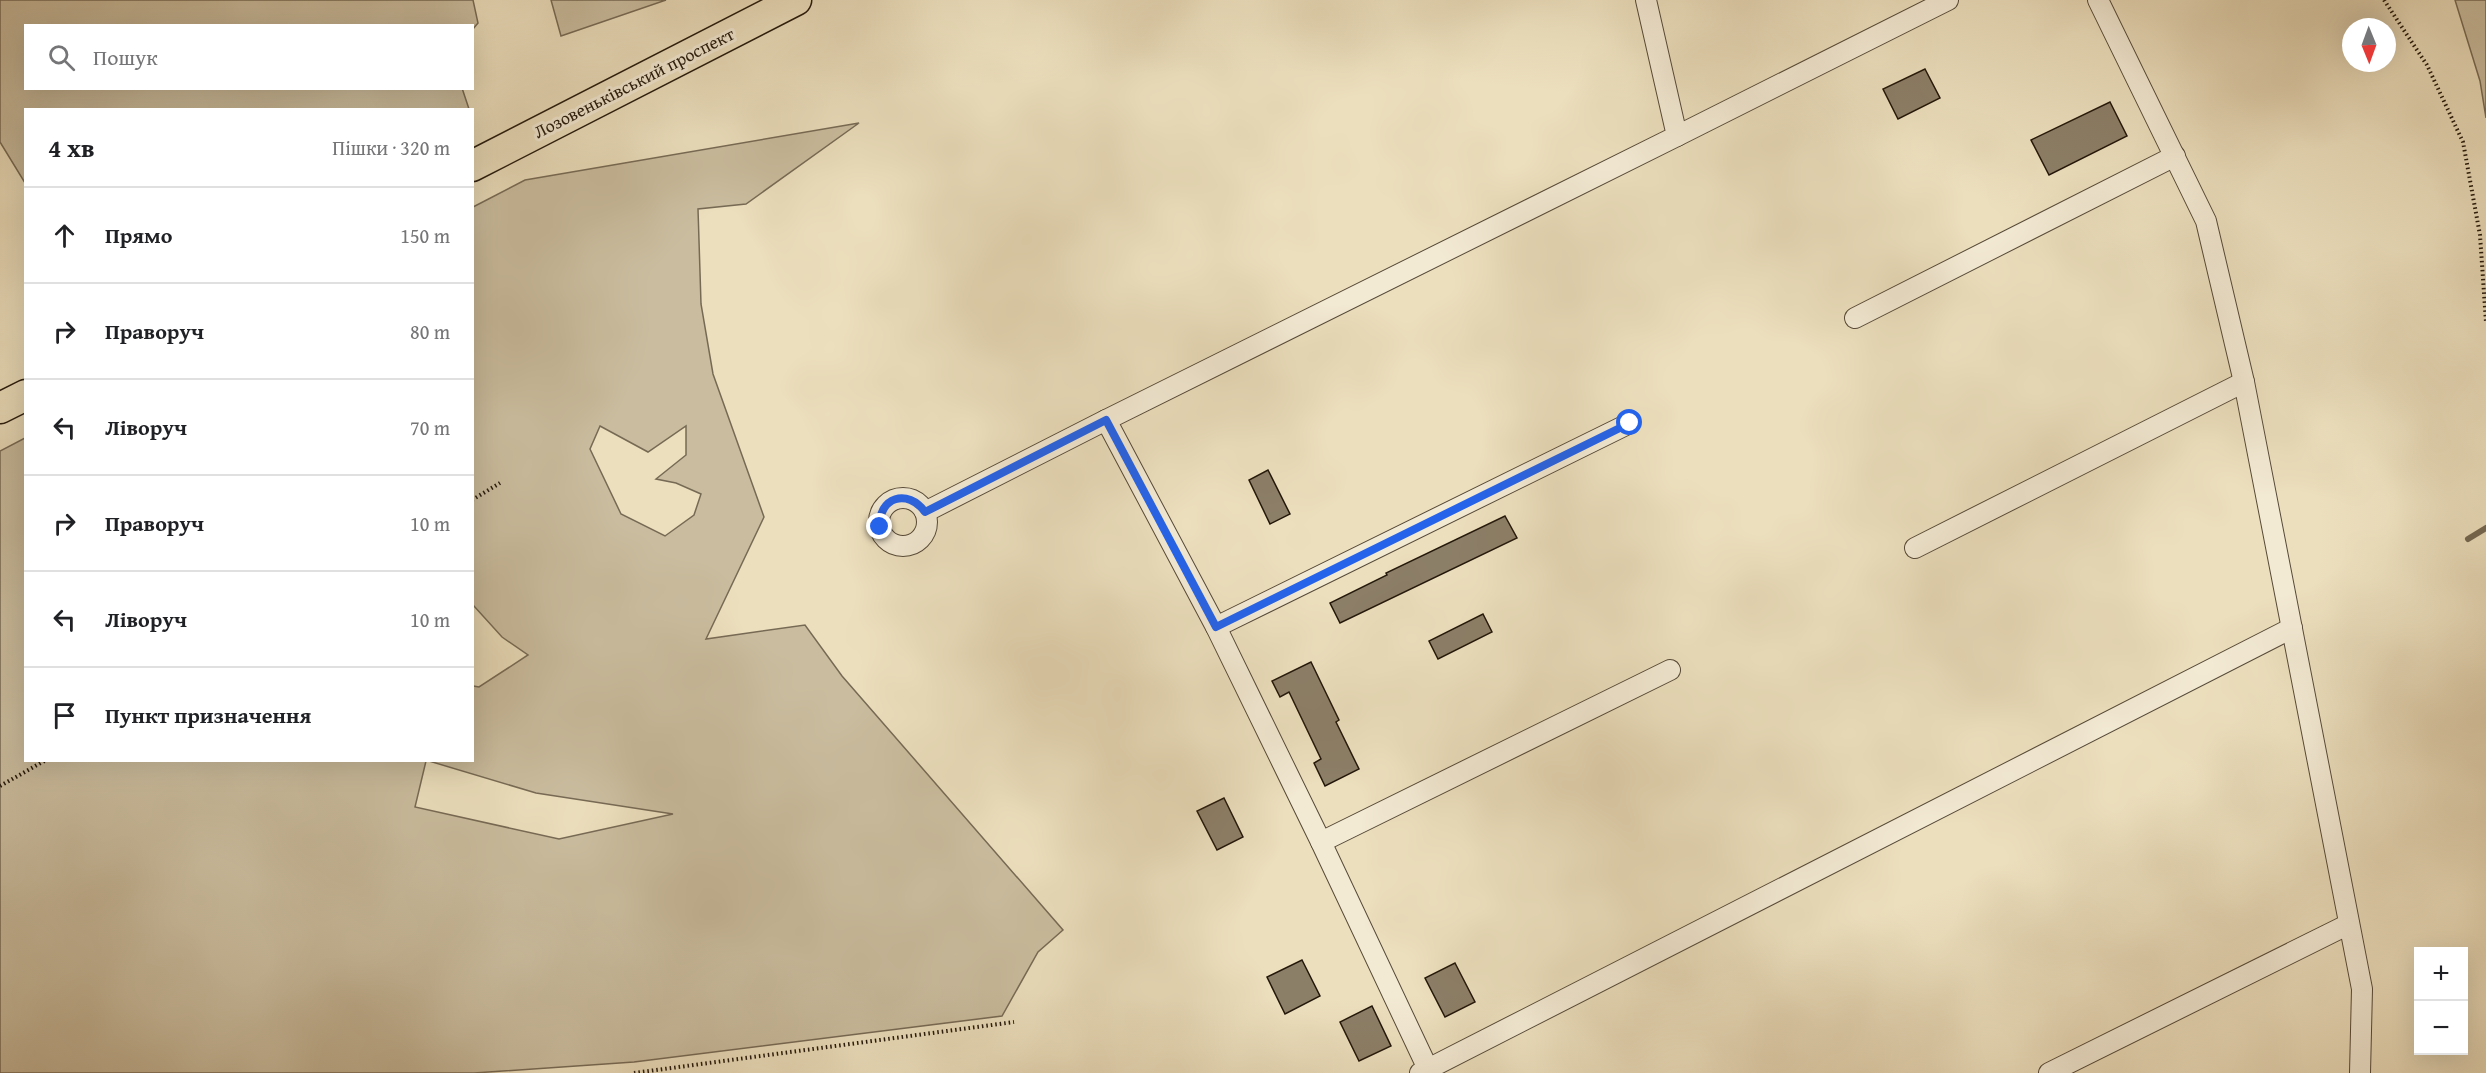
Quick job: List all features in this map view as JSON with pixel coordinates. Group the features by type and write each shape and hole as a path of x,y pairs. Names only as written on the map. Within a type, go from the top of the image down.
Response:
{"highway":[{"name":"Лозовеньківський проспект","path":"474,165 796,0"},
{"path":"0,408 24,396"}],"street":[{"path":"1646,0 1677,136"},
{"path":"925,512 1948,0"},
{"path":"2098,0 2206,221 2244,382 2362,989 2360,1073"},
{"path":"1855,318 2175,156"},
{"path":"1915,548 2244,382"},
{"path":"1106,420 1216,627 1322,842 1424,1071 2292,628"},
{"path":"1216,627 1630,423"},
{"path":"1322,842 1670,670"},
{"path":"2049,1073 2349,924"}],"path":[{"path":"2384,0 2427,65 2463,142 2480,235 2486,322"},
{"path":"474,499 500,483"},
{"path":"0,786 42,762"},
{"path":"633,1073 1014,1022"}],"shaded area":[{"path":"0,0 473,0 478,23 474,28 474,24 24,24 24,90 463,90 469,108 24,108 24,181 0,142"},
{"path":"551,0 666,0 561,36"},
{"path":"2455,0 2486,0 2486,118 2480,81"},
{"path":"859,123 746,204 698,209 701,304 713,374 764,517 706,639 805,625 842,676 1063,930 1038,952 1002,1016 634,1062 474,1073 0,1073 0,451 24,439 24,762 426,762 415,807 559,839 673,814 536,793 432,762 474,762 474,686 479,687 528,655 502,637 474,606 474,206 525,180","holes":["600,426 648,452 686,426 686,455 656,479 676,483 701,494 694,515 665,536 621,514 590,449"]}],"building":[{"path":"1925,69 1940,98 1898,119 1883,89"},
{"path":"2110,102 2127,136 2049,175 2031,140"},
{"path":"1268,470 1290,514 1270,524 1249,480"},
{"path":"1505,516 1517,538 1340,623 1330,603 1387,575 1386,573"},
{"path":"1483,614 1492,632 1438,659 1429,641"},
{"path":"1311,662 1339,720 1336,722 1359,769 1325,786 1314,763 1321,759 1289,692 1280,697 1272,681"},
{"path":"1224,798 1243,837 1217,850 1197,811"},
{"path":"1302,960 1320,996 1285,1014 1267,977"},
{"path":"1455,963 1475,1002 1445,1017 1425,978"},
{"path":"1372,1006 1391,1046 1359,1061 1340,1022"}],"waterway":[{"path":"2468,539 2486,528"}],"route":[{"path":"880,527 881,512 892,501 907,498 915,501 925,512 1106,420 1216,627 1630,423"}]}
